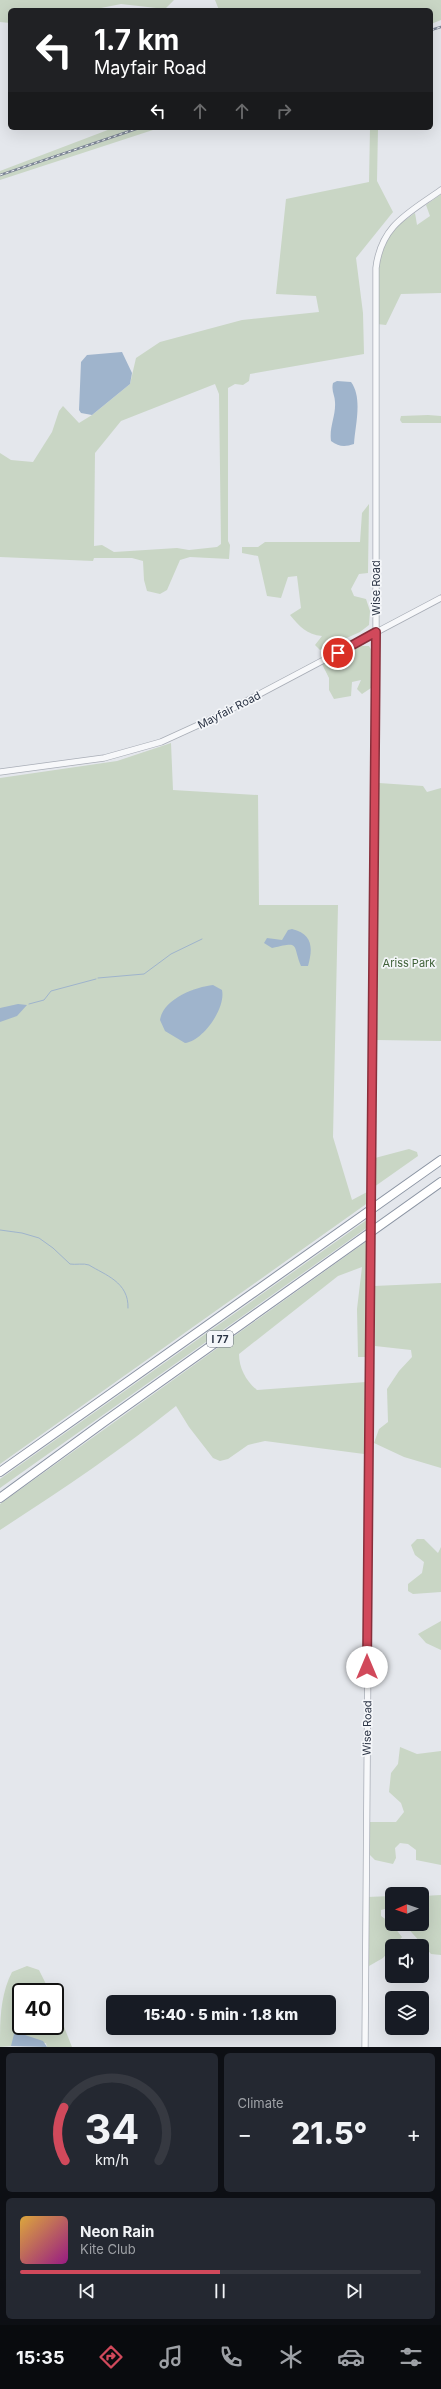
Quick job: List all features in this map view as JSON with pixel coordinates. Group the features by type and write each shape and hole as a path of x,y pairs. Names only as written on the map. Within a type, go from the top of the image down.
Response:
{"highway":[{"name":"I 77","path":"0,1472 441,1160"},
{"name":"I 77","path":"0,1498 104,1422 441,1182"}],"street":[{"name":"Wise Road","path":"365,2047 376,632 377,259 384,237 394,225 441,190"},
{"name":"Mayfair Road","path":"0,772 104,758 161,742 218,716 441,598"}],"green space":[{"path":"0,0 174,0 166,8 121,4 101,8 8,8 8,23 0,22"},
{"path":"215,0 441,0 441,20 433,23 433,8 218,8"},
{"path":"108,130 153,130 0,180 0,171"},
{"path":"370,130 378,130 377,181 393,212 356,258 363,313 364,354 250,374 249,381 243,385 235,384 228,388 229,559 190,557 180,560 167,590 160,594 147,591 144,580 143,561 132,558 94,558 93,561 0,557 0,453 11,460 33,462 52,432 59,411 63,406 79,423 92,415 130,384 136,358 160,342 242,320 319,312 316,296 276,294 286,199 369,182","holes":["215,384 219,394 221,544 217,547 189,550 177,548 114,552 102,545 94,546 95,453 121,421"]},
{"path":"441,194 441,293 401,294 386,325 377,324 377,282 379,259 385,240 394,228 415,213 417,225 430,216 426,205"},
{"path":"401,416 441,416 441,423 402,423 400,420"},
{"path":"369,504 368,573 359,574 351,589 354,596 366,599 370,611 369,625 360,632 320,650 315,645 322,636 308,632 290,615 301,608 297,576 288,577 281,598 267,596 258,556 242,553 242,547 258,547 265,542 360,542 362,513"},
{"path":"359,646 369,646 373,653 371,688 362,694 357,689 361,680 352,682 351,696 334,699 329,690 329,678 322,664"},
{"path":"171,743 173,790 258,795 259,905 338,905 333,1137 352,1200 369,1191 369,1202 0,1464 0,778 117,761"},
{"name":"Ariss Park","path":"379,783 423,786 427,792 441,788 441,1041 377,1040"},
{"path":"409,1149 417,1152 418,1156 374,1187 375,1158"},
{"path":"368,1219 368,1227 0,1488 0,1479"},
{"path":"367,1241 367,1357 358,1357 357,1309 362,1267 338,1276 239,1354 240,1364 244,1374 257,1390 366,1382 364,1454 265,1441 248,1445 228,1459 220,1461 213,1458 189,1427 176,1406 90,1470 0,1530 0,1504"},
{"path":"441,1283 441,1468 404,1457 374,1443 379,1429 388,1422 387,1389 399,1371 412,1357 411,1350 375,1346 374,1286"},
{"path":"417,1539 424,1539 438,1553 441,1547 441,1592 413,1594 408,1591 408,1584 422,1573 424,1562 415,1555 411,1545"},
{"path":"441,1621 441,1650 426,1643 418,1634"},
{"path":"400,1747 417,1754 441,1751 441,1865 416,1860 416,1850 408,1844 400,1843 395,1848 396,1858 393,1864 375,1860 368,1853 369,1822 396,1822 404,1812 401,1803 389,1792 391,1773 398,1764"},
{"path":"441,1895 441,1955 431,1954 429,1952 429,1939 418,1939 410,1931 429,1931 429,1896"},
{"path":"385,1896 385,1909 381,1910 381,1916 385,1919 385,1931 397,1931 402,1937 400,1939 385,1939 385,1956 369,1966 367,1897"},
{"path":"27,1966 39,1970 46,1983 12,1983 12,2035 64,2035 64,2027 72,2047 47,2047 46,2043 0,2047 3,1999 12,1972"}],"water":[{"path":"122,352 132,373 130,384 92,415 81,413 79,410 81,362 87,355"},
{"path":"337,381 351,382 357,396 354,444 348,446 342,446 331,441 331,431 335,412 333,383"},
{"path":"292,929 299,931 308,938 311,953 308,966 301,966 294,946 288,945 272,948 264,943 267,938 282,940 288,930"},
{"path":"213,985 222,990 222,997 217,1014 206,1030 192,1041 185,1043 165,1031 160,1020 162,1013 173,1000 189,991"},
{"path":"18,1004 27,1005 17,1016 0,1022 0,1008"},
{"path":"14,2035 25,2035 43,2041 47,2047 11,2046"}],"waterway":[{"path":"98,978 144,974 171,954 202,939"},
{"path":"29,1004 44,1000 51,991 96,979"},
{"path":"0,1230 22,1233 39,1238 53,1248 70,1264 89,1265 109,1276 115,1280 125,1292 128,1308"}],"railway":[{"path":"433,29 441,27"},
{"path":"0,175 133,130"}],"route":[{"path":"338,653 376,632 367,1667"}]}
